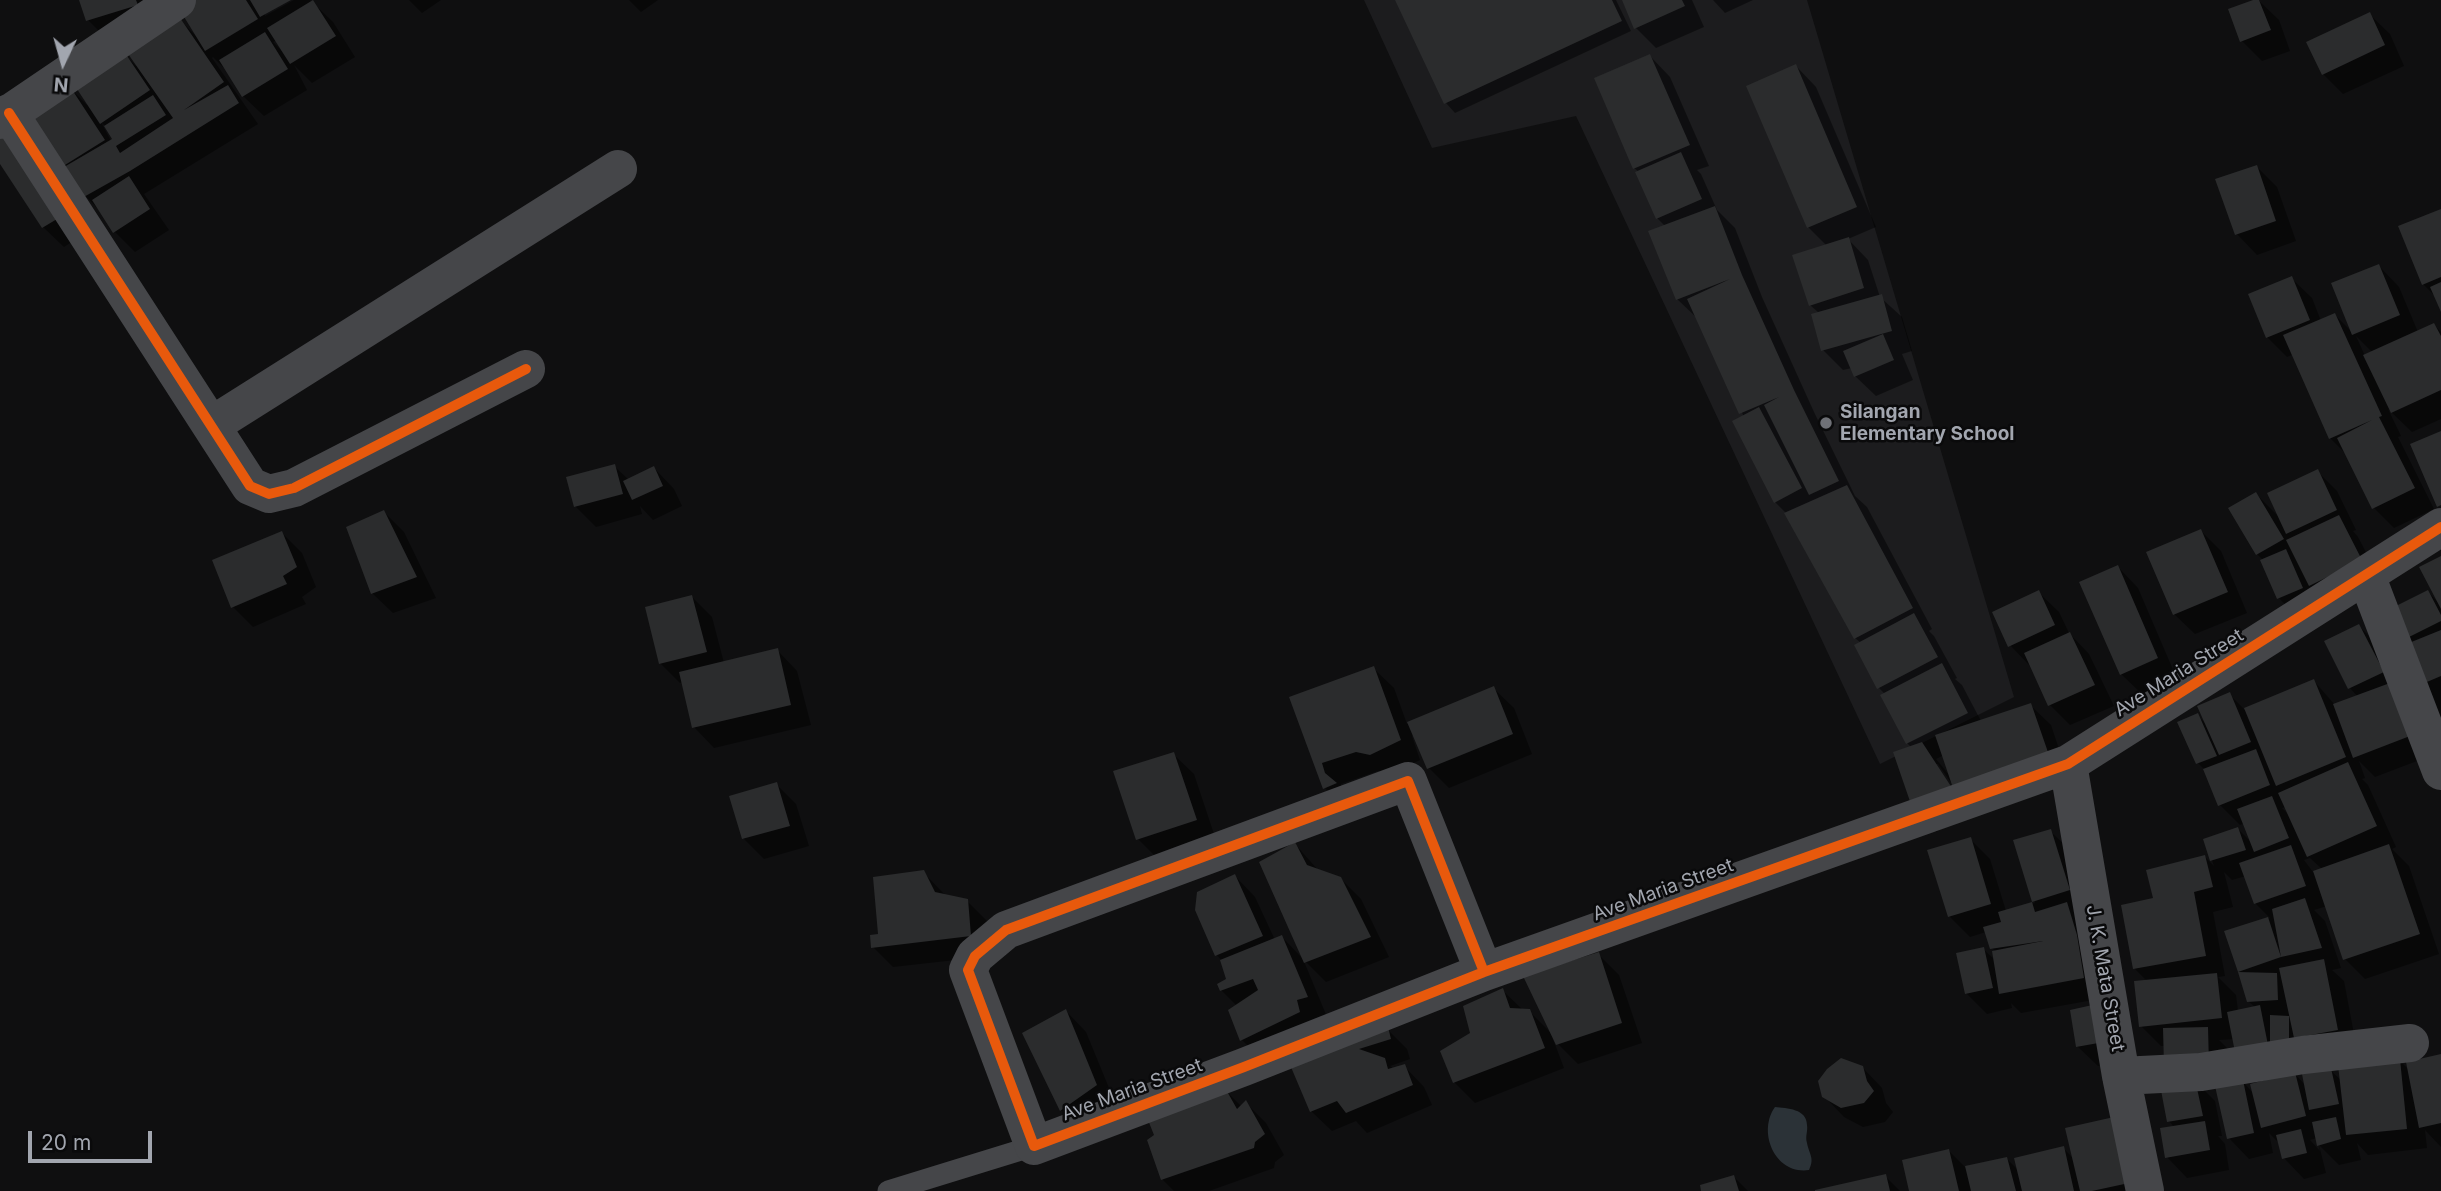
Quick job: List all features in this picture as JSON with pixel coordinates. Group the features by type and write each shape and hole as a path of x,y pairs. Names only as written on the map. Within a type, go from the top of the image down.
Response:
{"street":[{"path":"163,4 5,116 250,486 269,494 294,488 526,369"},
{"path":"212,425 618,169"},
{"name":"Ave Maria Street","path":"1034,1146 1484,972 2068,764 2441,527"},
{"path":"2366,575 2441,771"},
{"name":"J. K. Mata Street","path":"2068,764 2121,1076 2145,1191"},
{"path":"1034,1146 968,970 975,956 1006,930 1408,781 1484,972"},
{"path":"2121,1076 2201,1072 2303,1055 2410,1043"}],"lane":[{"path":"888,1191 1034,1146"}],"shaded area":[{"name":"Silangan Elementary School","path":"1364,0 1807,0 2014,697 1880,764 1576,116 1432,148"},
{"path":"1775,1107 1796,1110 1804,1116 1807,1127 1806,1141 1812,1159 1809,1170 1797,1170 1787,1166 1773,1150 1768,1128"}],"building":[{"path":"79,0 136,0 138,5 86,21"},
{"path":"190,0 246,0 258,19 205,51 178,7"},
{"path":"250,0 291,0 260,17"},
{"path":"313,0 336,36 290,64 267,28"},
{"path":"1395,0 1612,0 1622,21 1444,104"},
{"path":"1622,0 1682,0 1685,6 1634,29"},
{"path":"2259,0 2271,30 2240,42 2228,9"},
{"path":"2370,12 2385,45 2322,75 2306,42"},
{"path":"178,15 224,82 184,110 228,85 239,103 82,198 64,167 112,139 104,126 153,95 166,115 116,146 120,153 173,118 126,51"},
{"path":"265,32 288,69 242,97 219,60"},
{"path":"123,50 150,90 100,124 73,83"},
{"path":"1650,54 1690,145 1633,169 1594,78"},
{"path":"1796,64 1857,207 1807,228 1746,86"},
{"path":"69,85 105,140 57,170 22,114"},
{"path":"8,132 62,216 42,228 0,164 0,137"},
{"path":"1681,152 1702,199 1656,219 1635,172"},
{"path":"2257,165 2276,221 2235,235 2215,179"},
{"path":"129,176 150,209 113,233 92,200"},
{"path":"1715,206 1742,275 1839,481 1809,495 1764,405 1779,397 1739,414 1687,299 1730,279 1676,300 1648,231"},
{"path":"2441,209 2441,277 2422,285 2398,226"},
{"path":"1849,237 1864,288 1809,306 1792,255"},
{"path":"2379,264 2400,315 2352,335 2331,283"},
{"path":"2292,276 2310,320 2266,338 2248,294"},
{"path":"2441,282 2441,312 2430,287"},
{"path":"1882,294 1892,331 1821,351 1811,314"},
{"path":"2335,313 2382,416 2379,417 2415,488 2372,509 2337,438 2372,420 2329,439 2283,335"},
{"path":"2434,323 2441,336 2441,390 2391,413 2363,355"},
{"path":"1883,334 1894,360 1854,377 1843,351"},
{"path":"1759,407 1802,488 1774,503 1732,421"},
{"path":"2441,431 2441,505 2437,507 2410,444"},
{"path":"615,464 623,494 574,507 566,477"},
{"path":"654,466 663,486 632,500 623,481"},
{"path":"2318,469 2337,510 2286,534 2267,493"},
{"path":"1847,485 1913,608 1854,639 1784,513"},
{"path":"2256,492 2284,539 2256,555 2228,508"},
{"path":"384,510 417,577 371,594 346,527"},
{"path":"2339,515 2362,560 2309,586 2286,540"},
{"path":"2201,529 2228,592 2173,615 2146,552"},
{"path":"282,531 297,567 283,576 287,584 231,608 212,560"},
{"path":"2286,549 2303,588 2277,599 2260,560"},
{"path":"2441,556 2441,609 2419,567"},
{"path":"2118,565 2158,658 2120,675 2079,582"},
{"path":"2039,590 2055,625 2008,647 1992,612"},
{"path":"2428,590 2441,615 2441,621 2405,639 2390,609"},
{"path":"692,595 707,652 659,664 645,607"},
{"path":"1914,613 1938,657 1877,689 1854,645"},
{"path":"2359,624 2384,672 2348,689 2324,641"},
{"path":"2441,630 2441,676 2415,687 2399,647"},
{"path":"2070,632 2095,685 2048,706 2024,653"},
{"path":"778,648 791,705 692,728 679,672"},
{"path":"1942,663 1968,713 1906,744 1880,695"},
{"path":"1374,666 1401,740 1370,755 1356,752 1322,763 1325,773 1337,783 1323,789 1289,697"},
{"path":"2314,679 2346,757 2276,786 2244,708"},
{"path":"2390,683 2410,736 2353,758 2333,704"},
{"path":"1494,686 1513,734 1427,769 1407,722"},
{"path":"2230,692 2251,742 2219,755 2197,706"},
{"path":"2031,703 2050,758 1914,813 1893,752 1922,742 1954,791 1935,735"},
{"path":"2198,713 2217,756 2196,764 2177,722"},
{"path":"2256,749 2270,785 2218,806 2203,769"},
{"path":"1174,752 1197,820 1136,840 1113,771"},
{"path":"2348,762 2377,826 2307,857 2278,793"},
{"path":"777,782 790,826 742,839 729,796"},
{"path":"2272,796 2289,838 2254,852 2237,809"},
{"path":"2238,827 2246,850 2210,861 2203,839"},
{"path":"2051,829 2070,890 2032,902 2013,840"},
{"path":"1971,837 1991,904 1948,917 1927,850"},
{"path":"1295,842 1307,865 1341,877 1371,937 1304,963 1259,862"},
{"path":"2389,844 2420,934 2343,960 2313,871"},
{"path":"2291,845 2306,886 2254,904 2239,863"},
{"path":"2205,855 2213,887 2194,892 2206,956 2133,969 2121,905 2153,898 2146,870"},
{"path":"924,870 935,892 968,899 971,936 871,948 870,935 878,934 873,877"},
{"path":"1235,874 1263,936 1215,956 1195,910 1197,892"},
{"path":"2305,898 2322,948 2281,957 2272,909"},
{"path":"2032,902 2035,912 2067,902 2077,935 2084,978 1999,994 1992,951 2043,941 1990,949 1983,927 2001,922 1998,912"},
{"path":"2268,917 2281,957 2238,972 2224,931"},
{"path":"1282,935 1308,997 1297,1000 1300,1012 1240,1041 1228,1010 1258,990 1253,979 1220,991 1217,984 1226,979 1220,960"},
{"path":"1984,947 1993,988 1965,994 1956,953"},
{"path":"1599,952 1622,1023 1556,1045 1523,976"},
{"path":"2324,959 2338,1030 2294,1038 2279,968"},
{"path":"2238,972 2277,973 2278,1000 2247,1002"},
{"path":"2217,973 2222,1018 2139,1027 2134,981"},
{"path":"1503,988 1510,1008 1530,1009 1545,1048 1453,1083 1440,1051 1470,1033 1463,1006"},
{"path":"2097,1004 2104,1042 2076,1047 2070,1010"},
{"path":"2260,1005 2268,1045 2235,1052 2227,1012"},
{"path":"1066,1009 1097,1085 1060,1111 1022,1033"},
{"path":"2270,1015 2289,1016 2289,1045 2270,1046"},
{"path":"1388,1027 1391,1039 1359,1049 1385,1058 1388,1069 1405,1064 1413,1085 1346,1113 1337,1101 1310,1112 1288,1060"},
{"path":"2208,1027 2209,1065 2164,1066 2163,1028"},
{"path":"2441,1054 2441,1123 2419,1128 2406,1062"},
{"path":"1841,1058 1863,1066 1867,1081 1874,1091 1864,1103 1841,1108 1822,1097 1818,1081 1827,1069"},
{"path":"2400,1059 2407,1129 2346,1135 2338,1065"},
{"path":"2331,1068 2339,1104 2309,1110 2302,1074"},
{"path":"2295,1072 2306,1116 2261,1128 2250,1084"},
{"path":"2195,1079 2203,1116 2167,1122 2160,1085"},
{"path":"2243,1080 2254,1133 2227,1139 2215,1086"},
{"path":"1224,1086 1237,1109 1246,1100 1265,1134 1255,1142 1254,1148 1161,1180 1147,1140 1154,1135 1146,1115"},
{"path":"2114,1117 2129,1183 2080,1191 2065,1128"},
{"path":"2336,1117 2341,1139 2317,1146 2312,1122"},
{"path":"2205,1121 2210,1150 2165,1158 2160,1128"},
{"path":"2301,1129 2307,1153 2282,1159 2276,1135"},
{"path":"2064,1146 2074,1191 2022,1191 2014,1158"},
{"path":"1949,1149 1959,1191 1909,1191 1902,1160"},
{"path":"2007,1157 2016,1191 1971,1191 1965,1166"},
{"path":"1886,1174 1890,1191 1815,1191 1815,1190"},
{"path":"1734,1175 1739,1191 1701,1191 1700,1185"}],"cycle path":[{"path":"9,113 250,486 269,494 294,488 526,369"},
{"path":"1484,972 1408,781 1006,930 975,956 968,970 1034,1146 1484,972 2068,764 2441,527"}],"place":[{"name":"Silangan Elementary School","path":"1826,423"}]}
